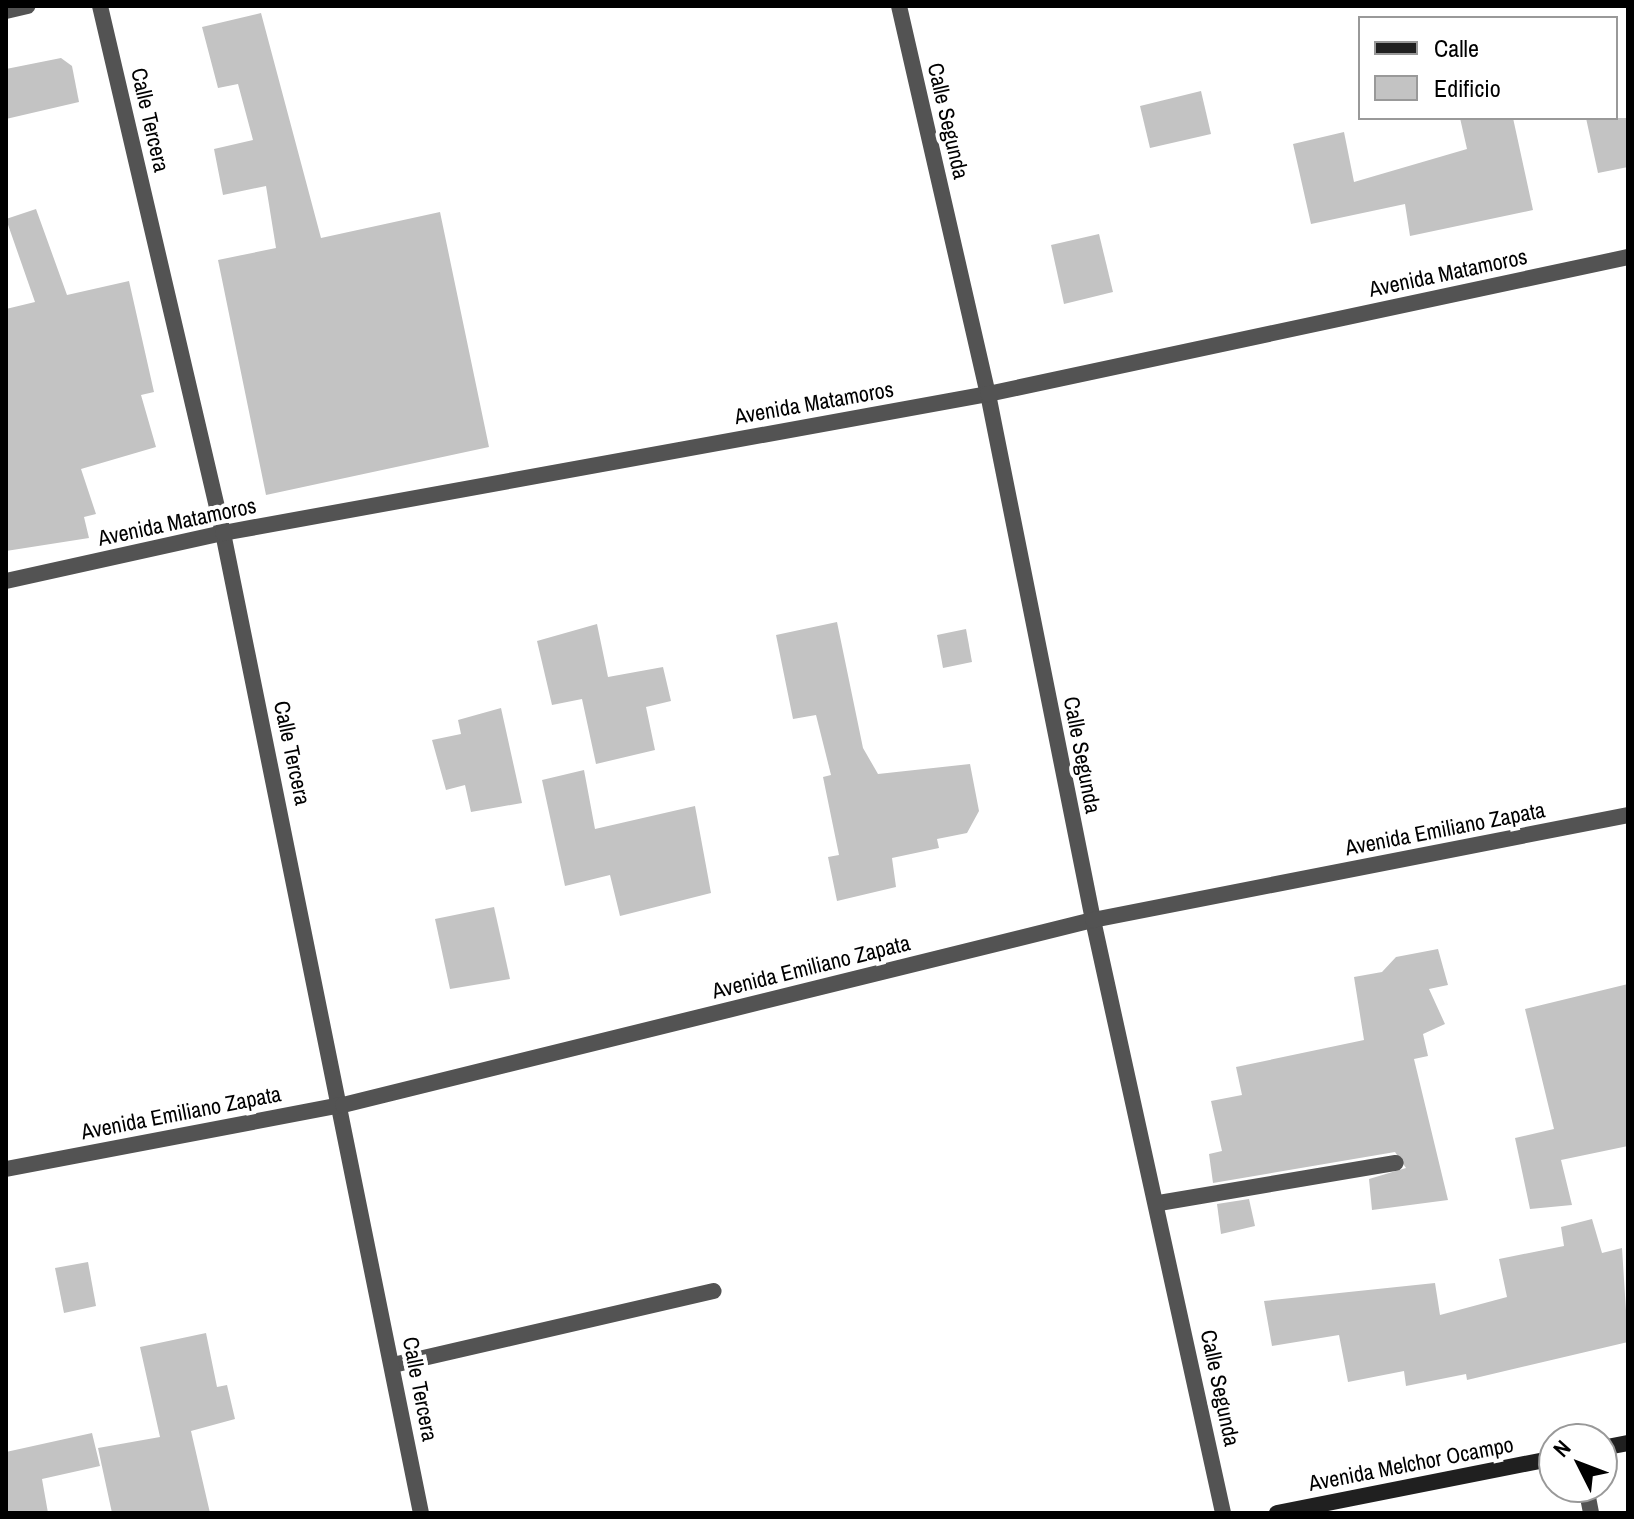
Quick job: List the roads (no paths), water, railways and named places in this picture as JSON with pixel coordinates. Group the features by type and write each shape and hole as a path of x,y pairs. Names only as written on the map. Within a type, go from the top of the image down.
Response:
{"main road":[{"name":"Avenida Melchor Ocampo","path":"1277,1513 1538,1461"}],"street":[{"path":"6,11 27,6"},
{"name":"Calle Tercera","path":"100,6 223,533 343,1105 421,1513"},
{"name":"Calle Segunda","path":"899,6 988,394 1093,920 1159,1203 1223,1513"},
{"name":"Avenida Matamoros","path":"6,581 223,533 988,394 1628,257"},
{"name":"Avenida Emiliano Zapata","path":"6,1169 343,1105 1093,920 1628,815"},
{"path":"1159,1203 1396,1163"},
{"path":"393,1365 714,1291"}]}
